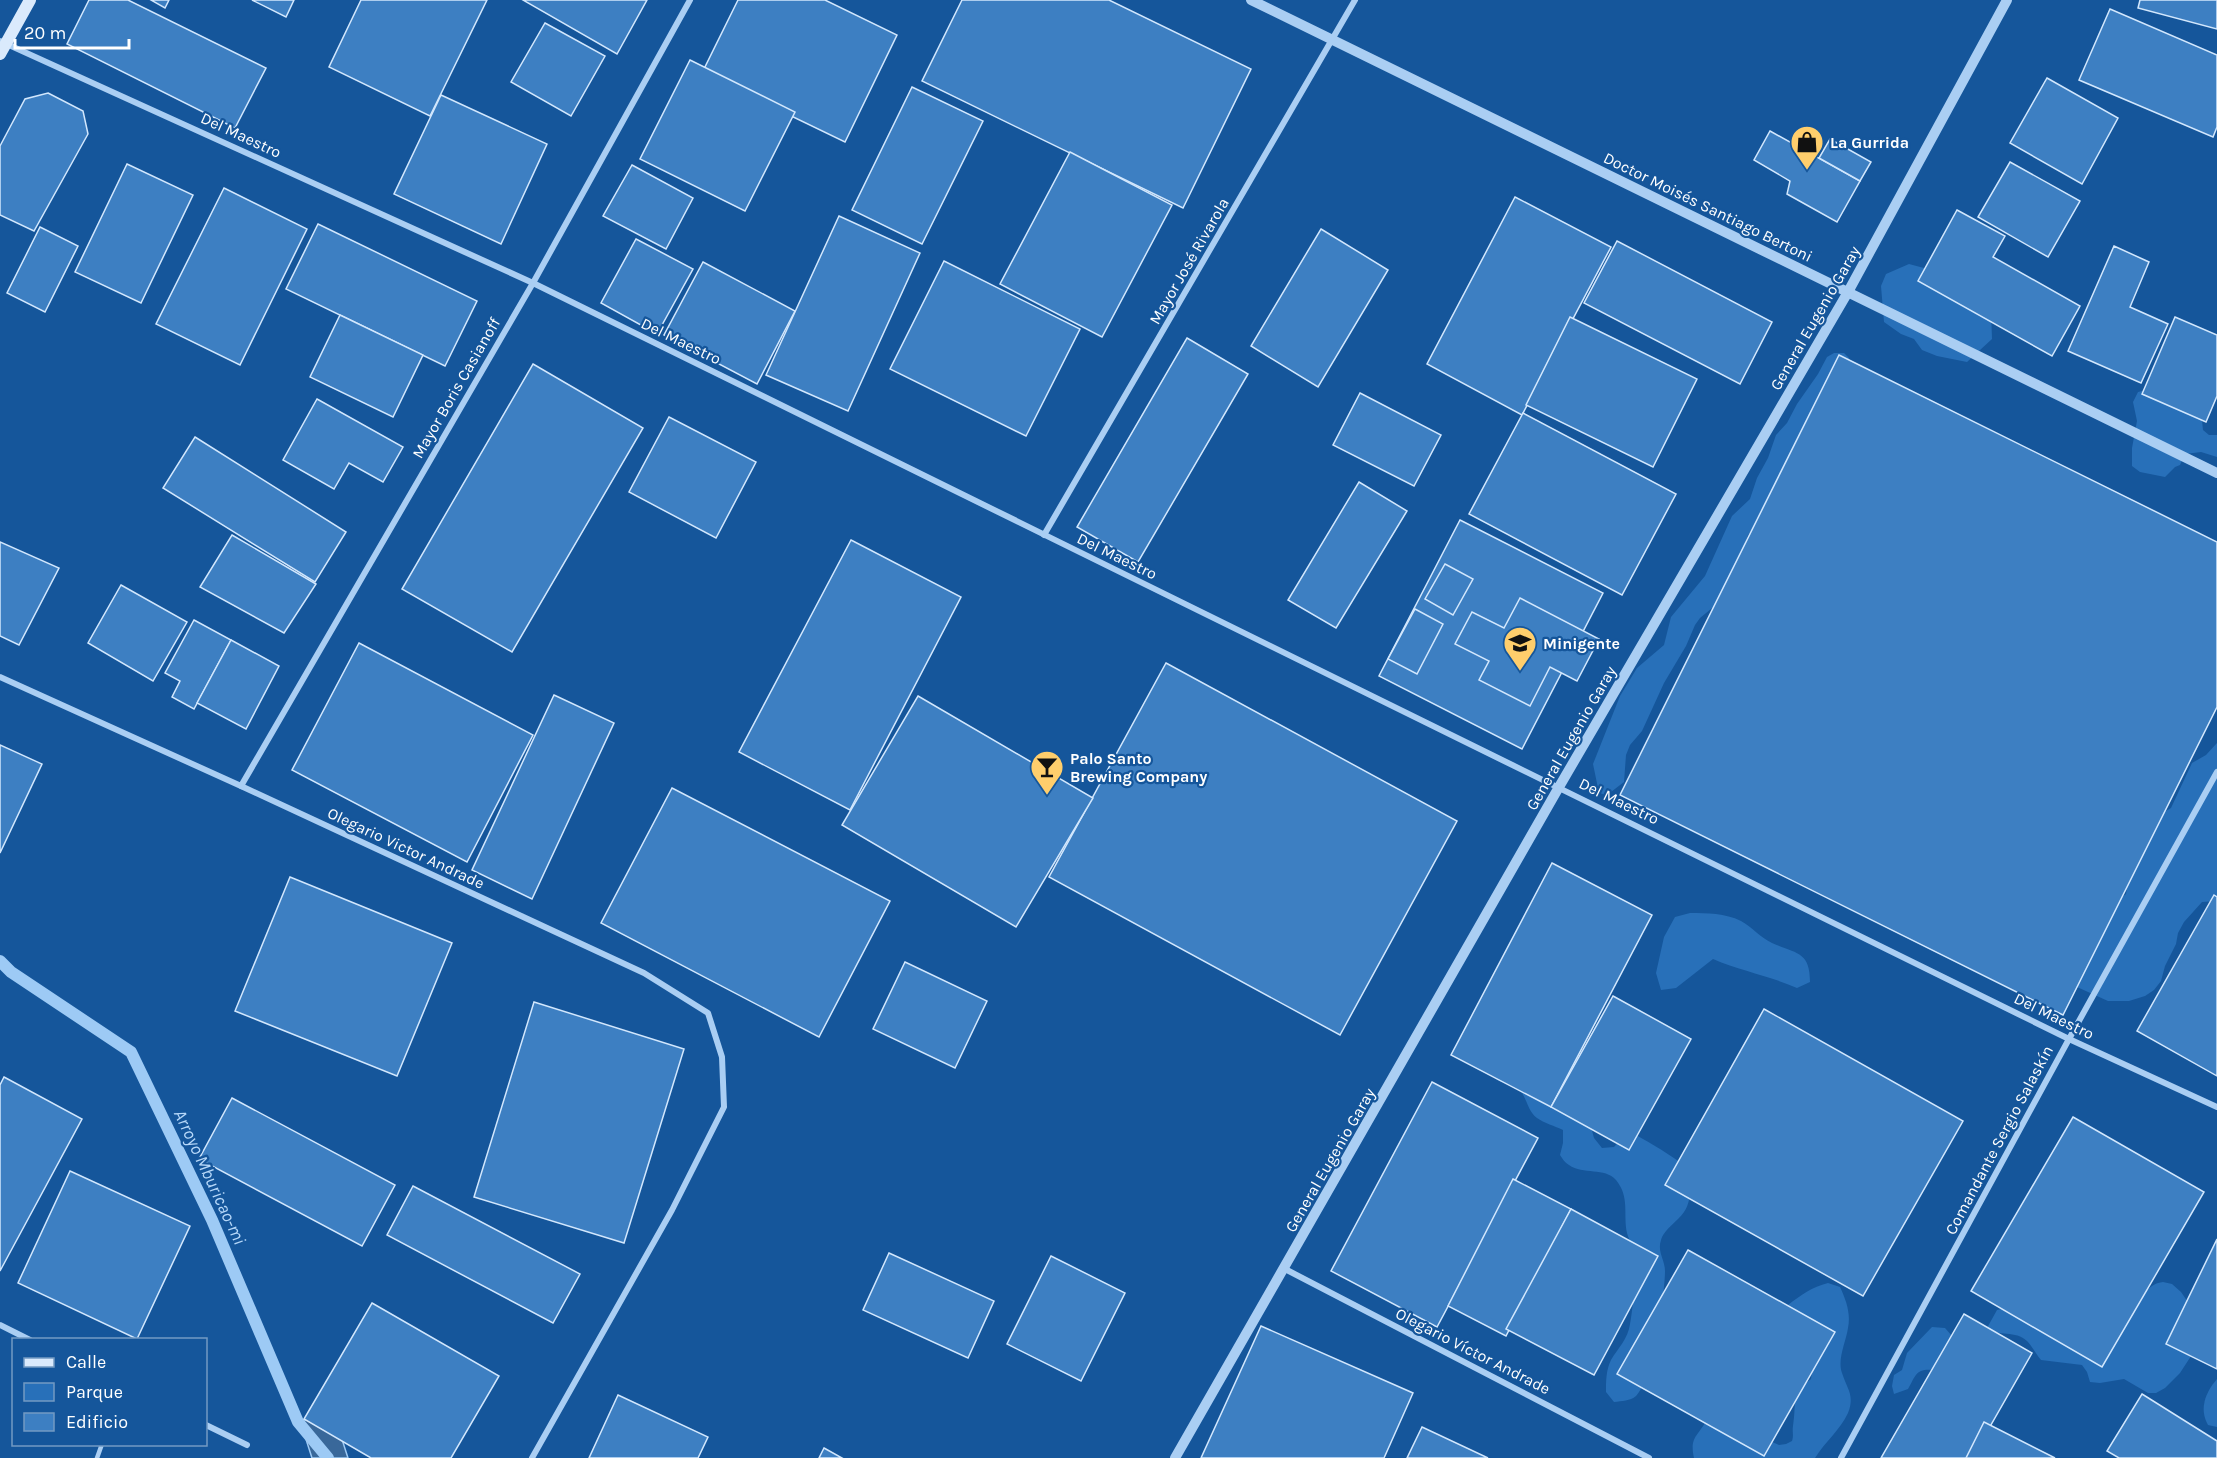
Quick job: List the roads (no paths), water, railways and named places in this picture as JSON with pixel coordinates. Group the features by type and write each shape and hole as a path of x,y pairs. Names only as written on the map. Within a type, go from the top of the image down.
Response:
{"main road":[{"path":"2,46 30,0"}],"street":[{"name":"Mayor Boris Casianoff","path":"241,786 533,283 690,0"},
{"name":"Doctor Moisés Santiago Bertoni","path":"1251,0 2217,473"},
{"name":"Mayor José Rivarola","path":"1044,535 1356,0"},
{"name":"General Eugenio Garay","path":"1175,1458 1559,787 1848,292 2007,0"},
{"name":"Del Maestro","path":"2,46 533,283 2069,1039 2217,1107"},
{"name":"Olegario Victor Andrade","path":"0,677 644,973 708,1013 722,1058 724,1107 672,1210 532,1458"},
{"name":"Comandante Sergio Salaskín","path":"1841,1458 2217,772"},
{"name":"Olegario Víctor Andrade","path":"1285,1269 1649,1458"},
{"path":"0,1325 26,1338"},
{"path":"207,1425 247,1445"}],"waterway":[{"name":"Arroyo Mburicao-mi","path":"0,961 11,972 131,1052 212,1220 298,1422 328,1458"}],"place":[{"name":"La Gurrida","path":"1807,171"},
{"name":"Minigente","path":"1520,672"},
{"name":"Palo Santo Brewing Company","path":"1047,796"}]}
